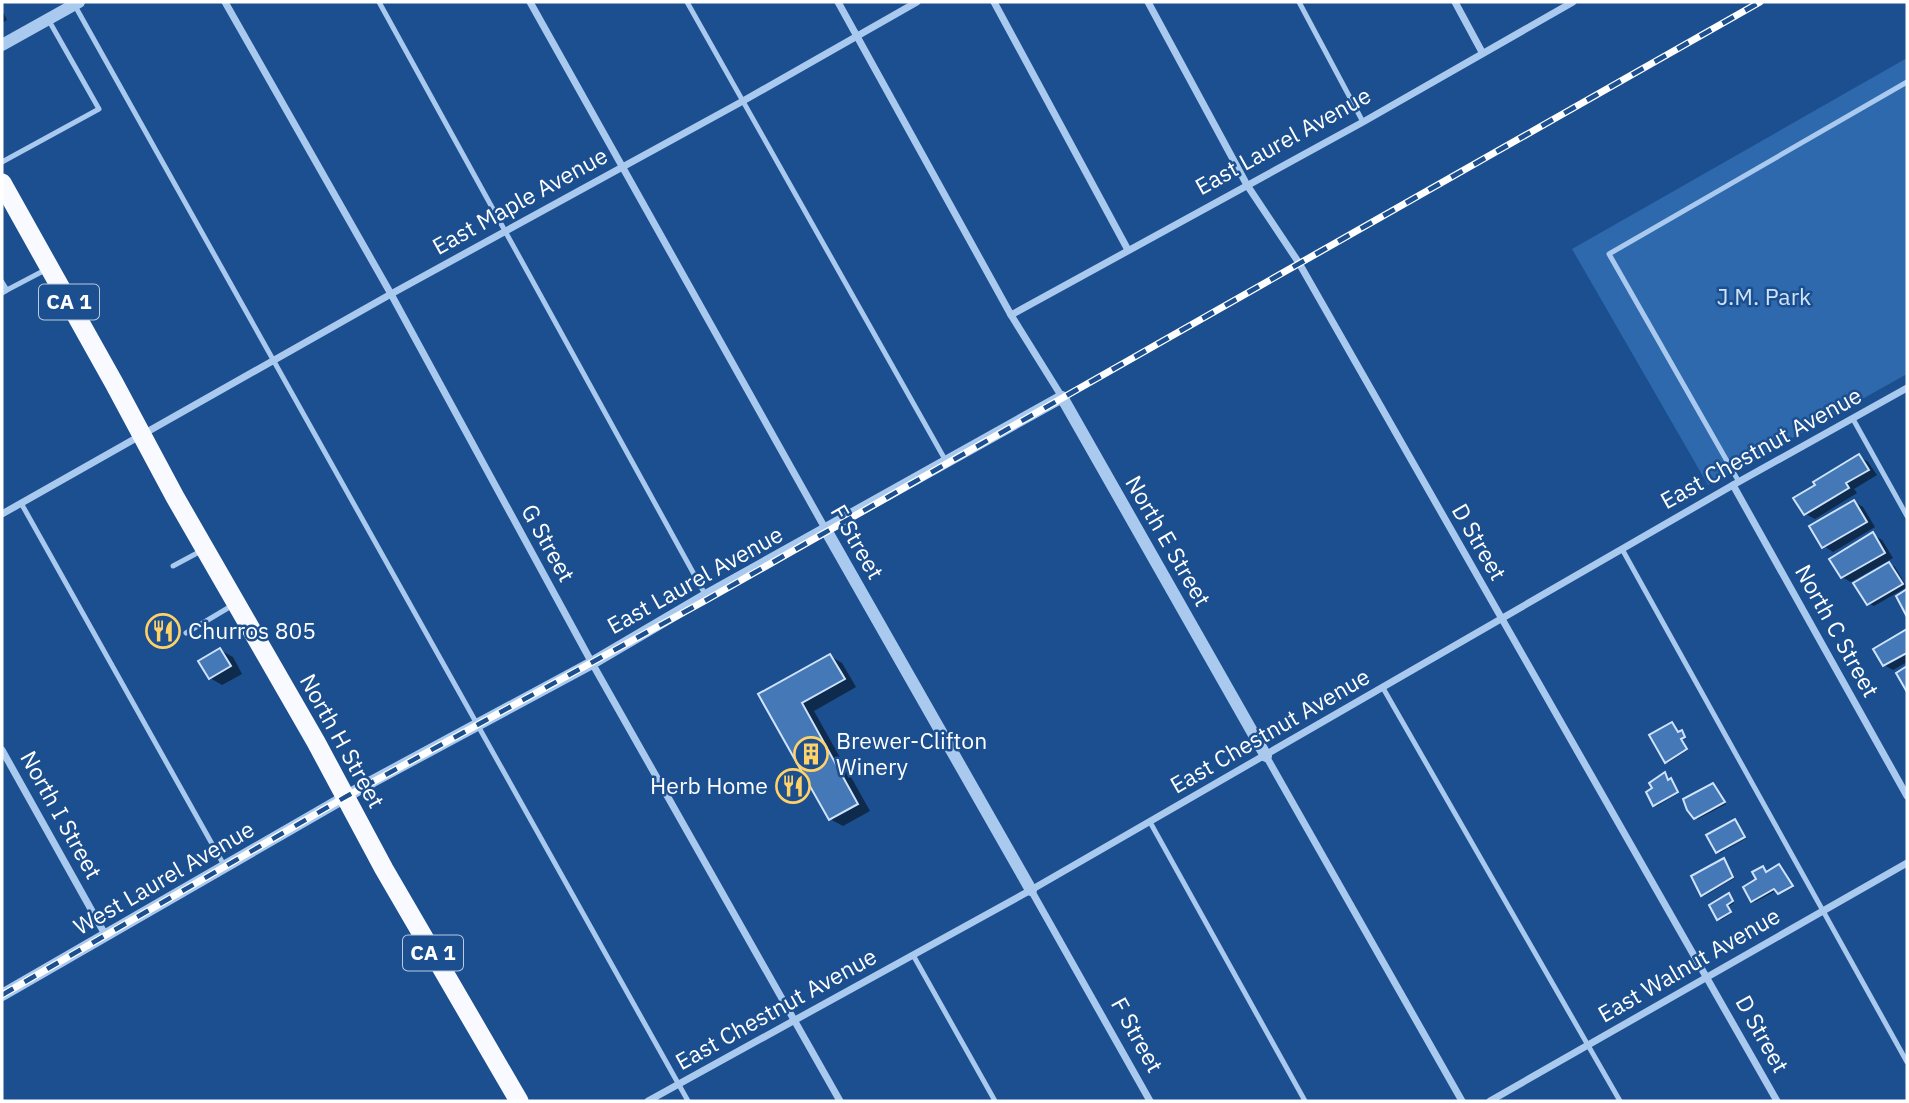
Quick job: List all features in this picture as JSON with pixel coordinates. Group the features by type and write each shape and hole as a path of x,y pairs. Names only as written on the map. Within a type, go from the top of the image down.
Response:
{"highway":[{"name":"North H Street","path":"2,183 141,435 346,796 384,869 519,1101"}],"street":[{"name":"G Street","path":"225,2 391,294 592,663 840,1101"},
{"name":"F Street","path":"530,2 1150,1101"},
{"name":"North E Street","path":"838,2 1011,315 1062,397 1462,1101"},
{"name":"East Maple Avenue","path":"2,514 917,2"},
{"path":"994,2 1128,250"},
{"name":"D Street","path":"1149,2 1247,185 1299,263 1777,1101"},
{"path":"1455,2 1482,52"},
{"name":"East Laurel Avenue","path":"1011,315 1363,122 1573,2"},
{"path":"2,45 75,3"},
{"name":"East Chestnut Avenue","path":"648,1101 1031,890 1907,388"},
{"name":"East Laurel Avenue","path":"346,796 592,663 1062,397"},
{"name":"North C Street","path":"1736,484 1907,796"},
{"name":"North I Street","path":"2,750 106,936"},
{"name":"West Laurel Avenue","path":"2,995 346,796"},
{"name":"East Walnut Avenue","path":"1490,1101 1907,863"}],"lane":[{"path":"379,2 707,597"},
{"path":"687,2 947,463"},
{"path":"1300,2 1363,122"},
{"path":"75,3 272,361 688,1101"},
{"path":"2,162 99,108 48,19"},
{"path":"1736,484 1609,254 1907,82"},
{"path":"2,282 4,291 50,268"},
{"path":"1853,419 1907,516"},
{"path":"21,503 225,867"},
{"path":"173,566 205,548"},
{"path":"1622,549 1907,1062"},
{"path":"186,633 236,603"},
{"path":"1383,688 1620,1101"},
{"path":"1150,822 1305,1101"},
{"path":"913,955 995,1101"}],"green space":[{"name":"J.M. Park","path":"1907,58 1907,374 1708,485 1572,249"}],"building":[{"path":"1859,454 1869,470 1846,483 1849,488 1804,515 1793,498 1815,485 1813,482"},
{"path":"1854,500 1867,522 1822,548 1809,526"},
{"path":"1873,532 1885,553 1841,578 1829,559"},
{"path":"1889,562 1903,584 1867,605 1853,583"},
{"path":"1907,589 1907,617 1896,596"},
{"path":"1907,629 1907,653 1883,666 1873,649"},
{"path":"220,648 231,666 209,679 198,661"},
{"name":"Brewer-Clifton Winery","path":"830,654 845,679 802,703 858,804 829,820 758,694"},
{"path":"1907,666 1907,692 1896,673"},
{"path":"1672,722 1678,732 1682,730 1685,737 1681,739 1687,749 1665,763 1649,735"},
{"path":"1665,772 1678,792 1653,806 1646,792 1652,788 1649,783"},
{"path":"1713,783 1725,802 1694,819 1683,799"},
{"path":"1735,819 1745,837 1716,853 1706,835"},
{"path":"1724,858 1733,877 1701,896 1691,876"},
{"path":"1779,864 1793,886 1778,894 1774,889 1751,902 1743,887 1756,879 1752,872 1763,866 1766,872"},
{"path":"1729,893 1733,901 1727,905 1731,912 1717,920 1709,905"}],"railway":[{"path":"2,995 347,796 708,599 1760,2"}],"place":[{"name":"Churros 805","path":"163,631"},
{"name":"Brewer-Clifton Winery","path":"811,754"},
{"name":"Herb Home","path":"793,786"}]}
